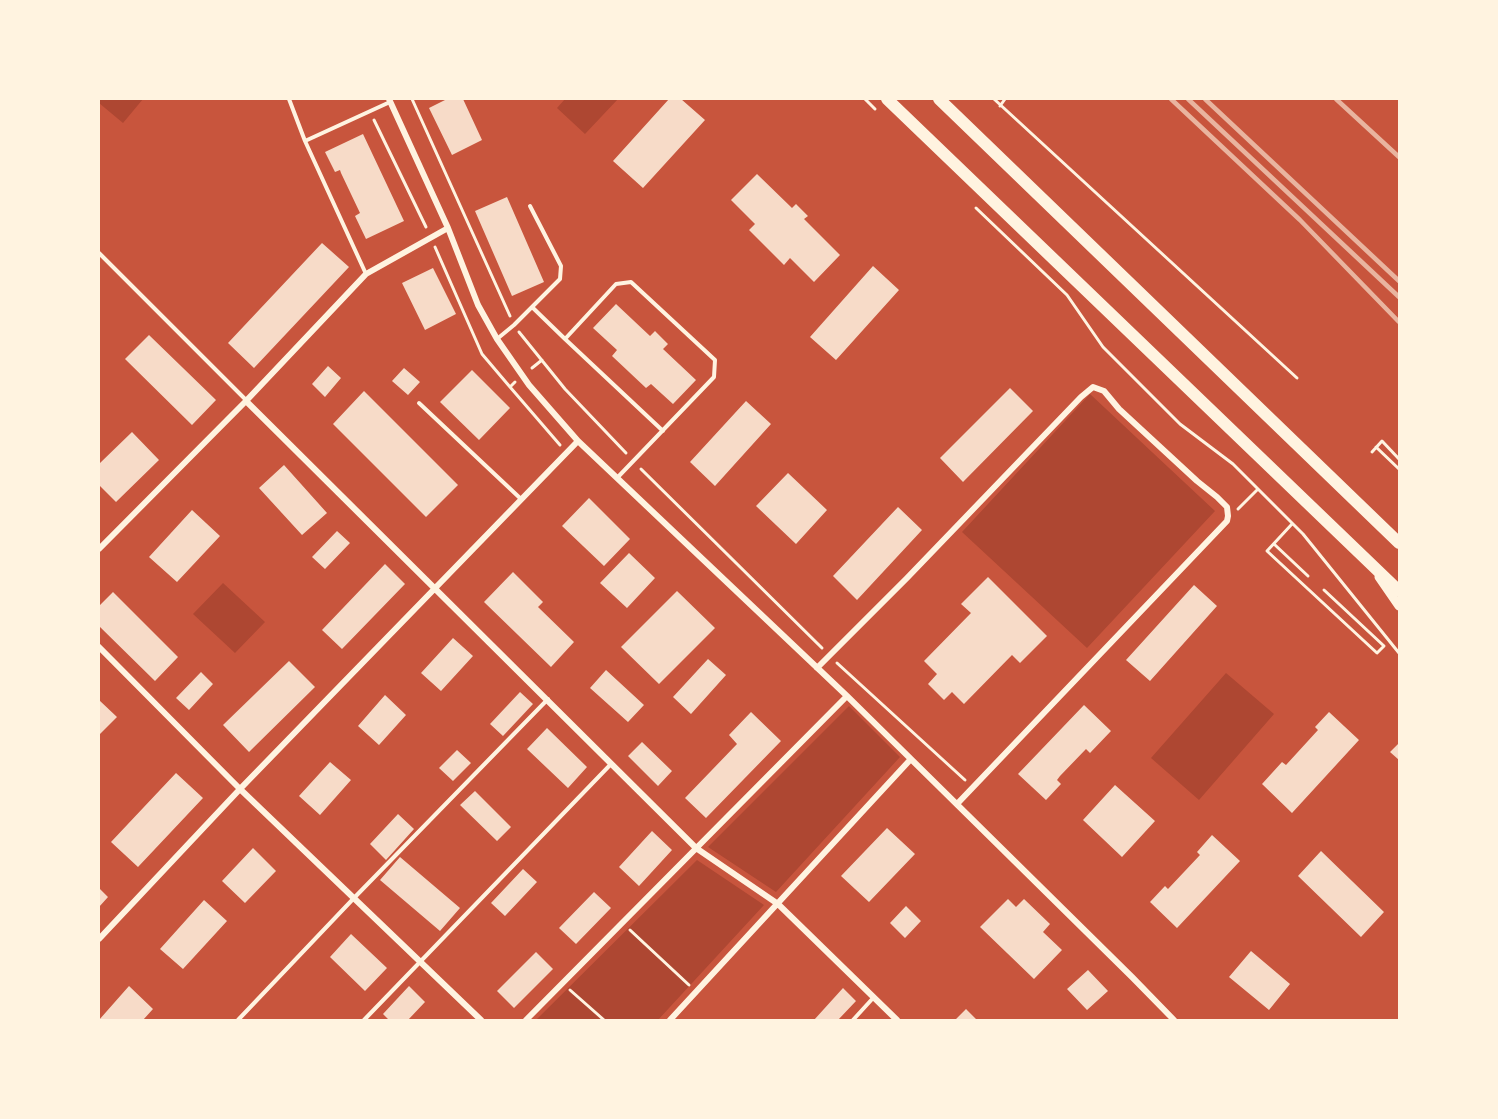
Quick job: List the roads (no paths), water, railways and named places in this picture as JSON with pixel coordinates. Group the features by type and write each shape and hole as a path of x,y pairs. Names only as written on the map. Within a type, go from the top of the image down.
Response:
{"main road":[{"path":"887,99 1399,591"},
{"path":"939,99 1396,538"}],"street":[{"path":"389,100 447,228 478,305 496,339 529,385 578,441 847,696 1174,1020"},
{"path":"99,549 246,401 366,274 447,228"},
{"path":"817,668 1093,387 1104,391 1128,417 1227,507 1227,521 957,804"},
{"path":"246,401 696,848 778,904 897,1020"},
{"path":"99,939 240,789 578,441"},
{"path":"1367,560 1399,606"},
{"path":"99,647 240,789 481,1020"},
{"path":"526,1020 847,696"},
{"path":"669,1020 910,760"}],"lane":[{"path":"289,99 305,141 366,274"},
{"path":"305,141 389,100"},
{"path":"496,339 514,325 560,279 561,266 530,206"},
{"path":"99,253 246,401"},
{"path":"566,339 616,284 631,282 715,360 714,377 617,478"},
{"path":"532,307 663,431"},
{"path":"419,403 521,499"},
{"path":"238,1020 548,699"},
{"path":"364,1020 612,763"},
{"path":"853,1020 874,997"}],"railway":[{"path":"1171,99 1300,220 1399,322"},
{"path":"1188,99 1399,297"},
{"path":"1205,99 1399,281"},
{"path":"1336,99 1399,157"}]}
